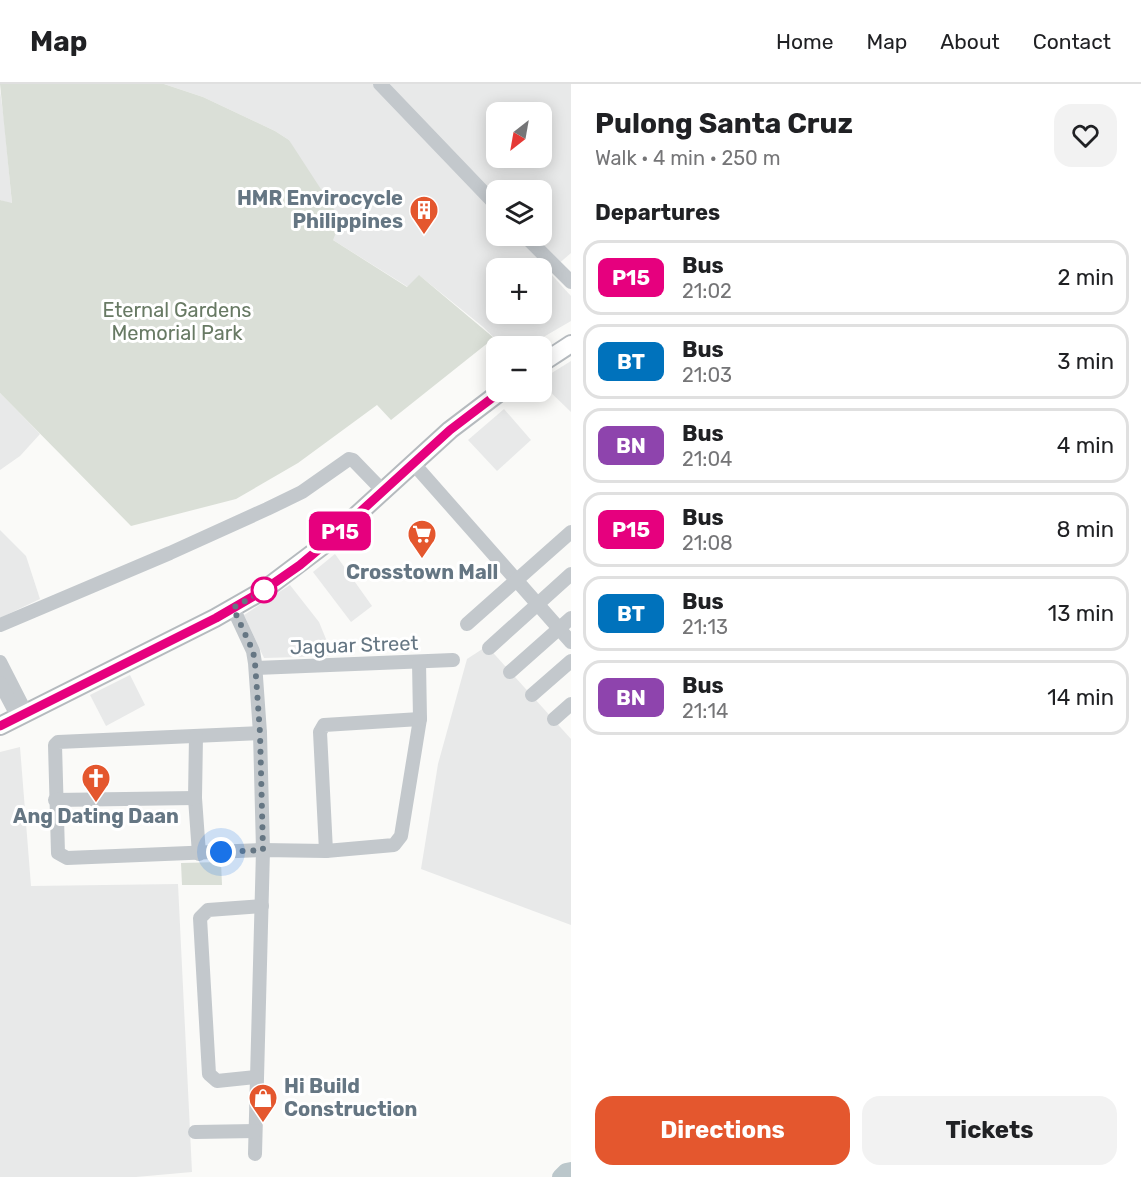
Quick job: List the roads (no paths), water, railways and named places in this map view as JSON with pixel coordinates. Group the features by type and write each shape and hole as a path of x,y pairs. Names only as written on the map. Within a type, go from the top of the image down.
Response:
{"main road":[{"path":"552,356 571,344"},
{"path":"0,726 230,610 264,590 300,565 450,430 487,402"}],"street":[{"path":"380,84 486,195"},
{"path":"535,246 570,283"},
{"path":"0,625 170,553 302,492 349,459 353,460 383,491"},
{"path":"413,463 571,642"},
{"path":"467,624 571,532"},
{"path":"489,648 571,574"},
{"path":"230,610 255,664 260,733 263,850 255,1154"},
{"path":"510,672 571,618"},
{"name":"Jaguar Street","path":"255,664 453,660"},
{"path":"532,695 571,661"},
{"path":"0,662 22,715"},
{"path":"260,733 58,742 55,745 58,853 63,857 263,850 326,851 394,845 401,836 420,719 419,662"},
{"path":"0,683 22,715"},
{"path":"554,719 571,704"},
{"path":"326,851 320,732 322,727 324,725 420,719"},
{"path":"196,736 195,798 199,854"},
{"path":"55,800 195,798"},
{"path":"256,1077 217,1081 209,1074 200,918 208,910 262,906"},
{"path":"195,1132 255,1131"}],"waterway":[{"path":"560,1177 566,1171 571,1170"}],"place":[{"name":"HMR Envirocycle Philippines","path":"424,236"},
{"name":"Crosstown Mall","path":"422,560"},
{"name":"Ang Dating Daan","path":"96,804"},
{"name":"Hi Build Construction","path":"263,1124"}],"park label":[{"name":"Eternal Gardens Memorial Park","path":"177,322"}]}
